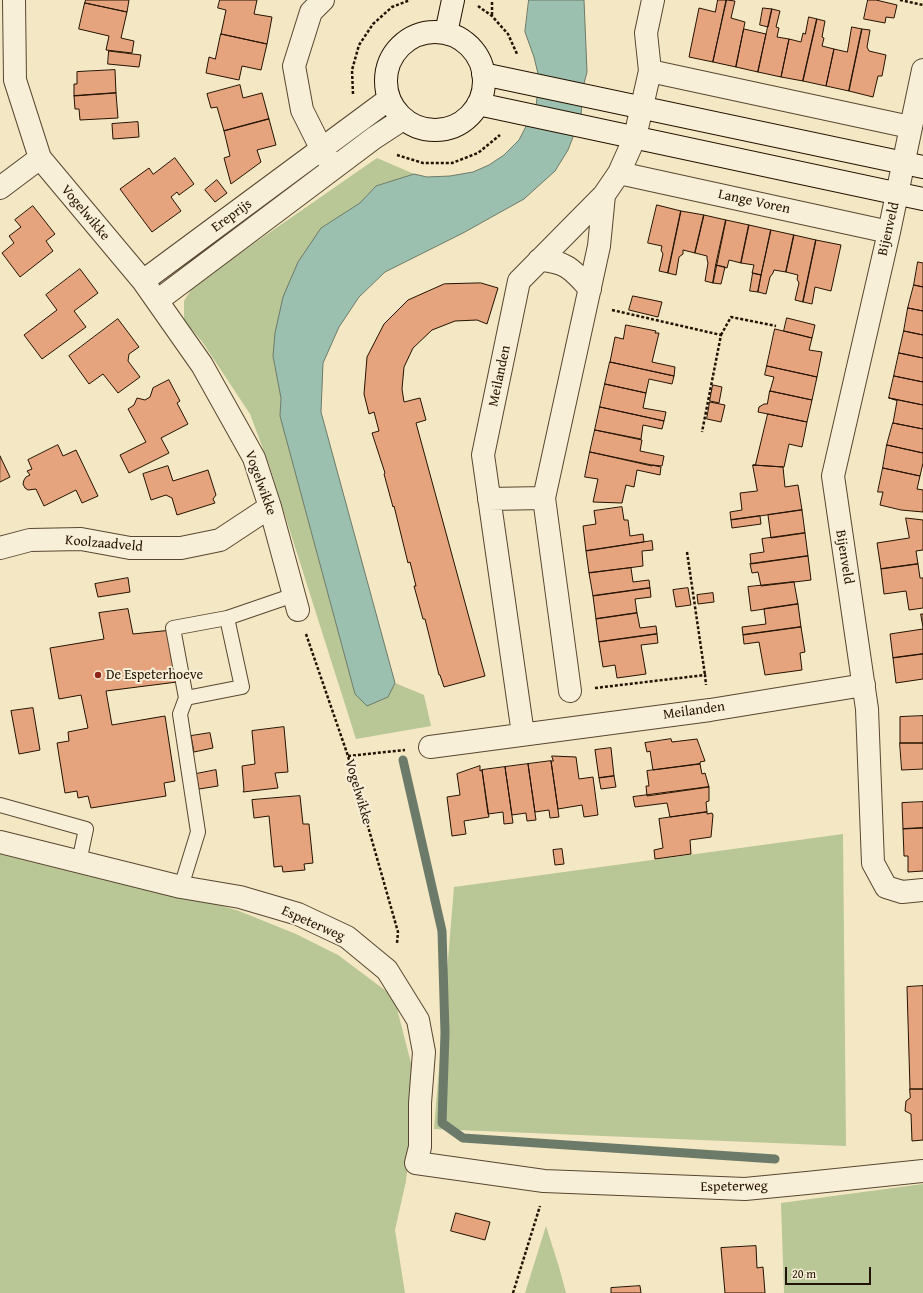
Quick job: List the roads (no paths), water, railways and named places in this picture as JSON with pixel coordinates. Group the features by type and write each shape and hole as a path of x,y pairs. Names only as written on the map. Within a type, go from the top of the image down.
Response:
{"street":[{"name":"Vogelwikke","path":"14,0 15,80 40,158 142,281 202,365 254,458 270,507 296,602"},
{"path":"323,0 311,12 294,66 302,110 322,150 334,168"},
{"path":"446,33 453,0"},
{"path":"635,137 650,71 646,33 653,0"},
{"path":"431,32 446,33 460,38 472,47 480,60 484,74 483,89 478,104 470,115 458,124 444,129 430,130 416,126 403,119 395,110 389,99 386,84 387,69 393,55 403,43 416,35 431,32"},
{"path":"897,194 913,165 910,127 923,70"},
{"path":"650,71 910,127"},
{"path":"484,74 913,165"},
{"name":"Ereprijs","path":"142,281 322,150 389,99"},
{"path":"478,104 923,199"},
{"name":"Ereprijs","path":"157,302 374,138 403,119"},
{"name":"Meilanden","path":"523,734 483,455 519,281 604,195 619,173 635,137"},
{"path":"0,188 40,158"},
{"name":"Lange Voren","path":"619,173 889,232"},
{"name":"Bijenveld","path":"897,194 833,476 867,709 874,863 886,887 902,892 923,890"},
{"name":"Meilanden","path":"570,691 544,498 599,246 604,195"},
{"path":"539,260 559,262 573,270 588,297"},
{"path":"489,499 544,498"},
{"name":"Koolzaadveld","path":"0,548 30,540 81,540 130,548 181,548 220,540 270,507"},
{"name":"Meilanden","path":"430,747 710,710 864,685"},
{"name":"Espeterweg","path":"0,842 181,887 240,897 298,914 347,937 388,970 418,1020 424,1052 420,1103 420,1147 416,1163 544,1182 745,1189 923,1170"}],"lane":[{"path":"181,887 198,832 180,714 186,698 173,628 227,618 296,602"},
{"path":"186,698 242,686 227,618"},
{"path":"0,805 86,829 79,862"}],"waterway":[{"path":"403,760 442,931 445,1033 442,1123 463,1138 775,1159"}],"place":[{"name":"De Espeterhoeve","path":"98,675"}]}
